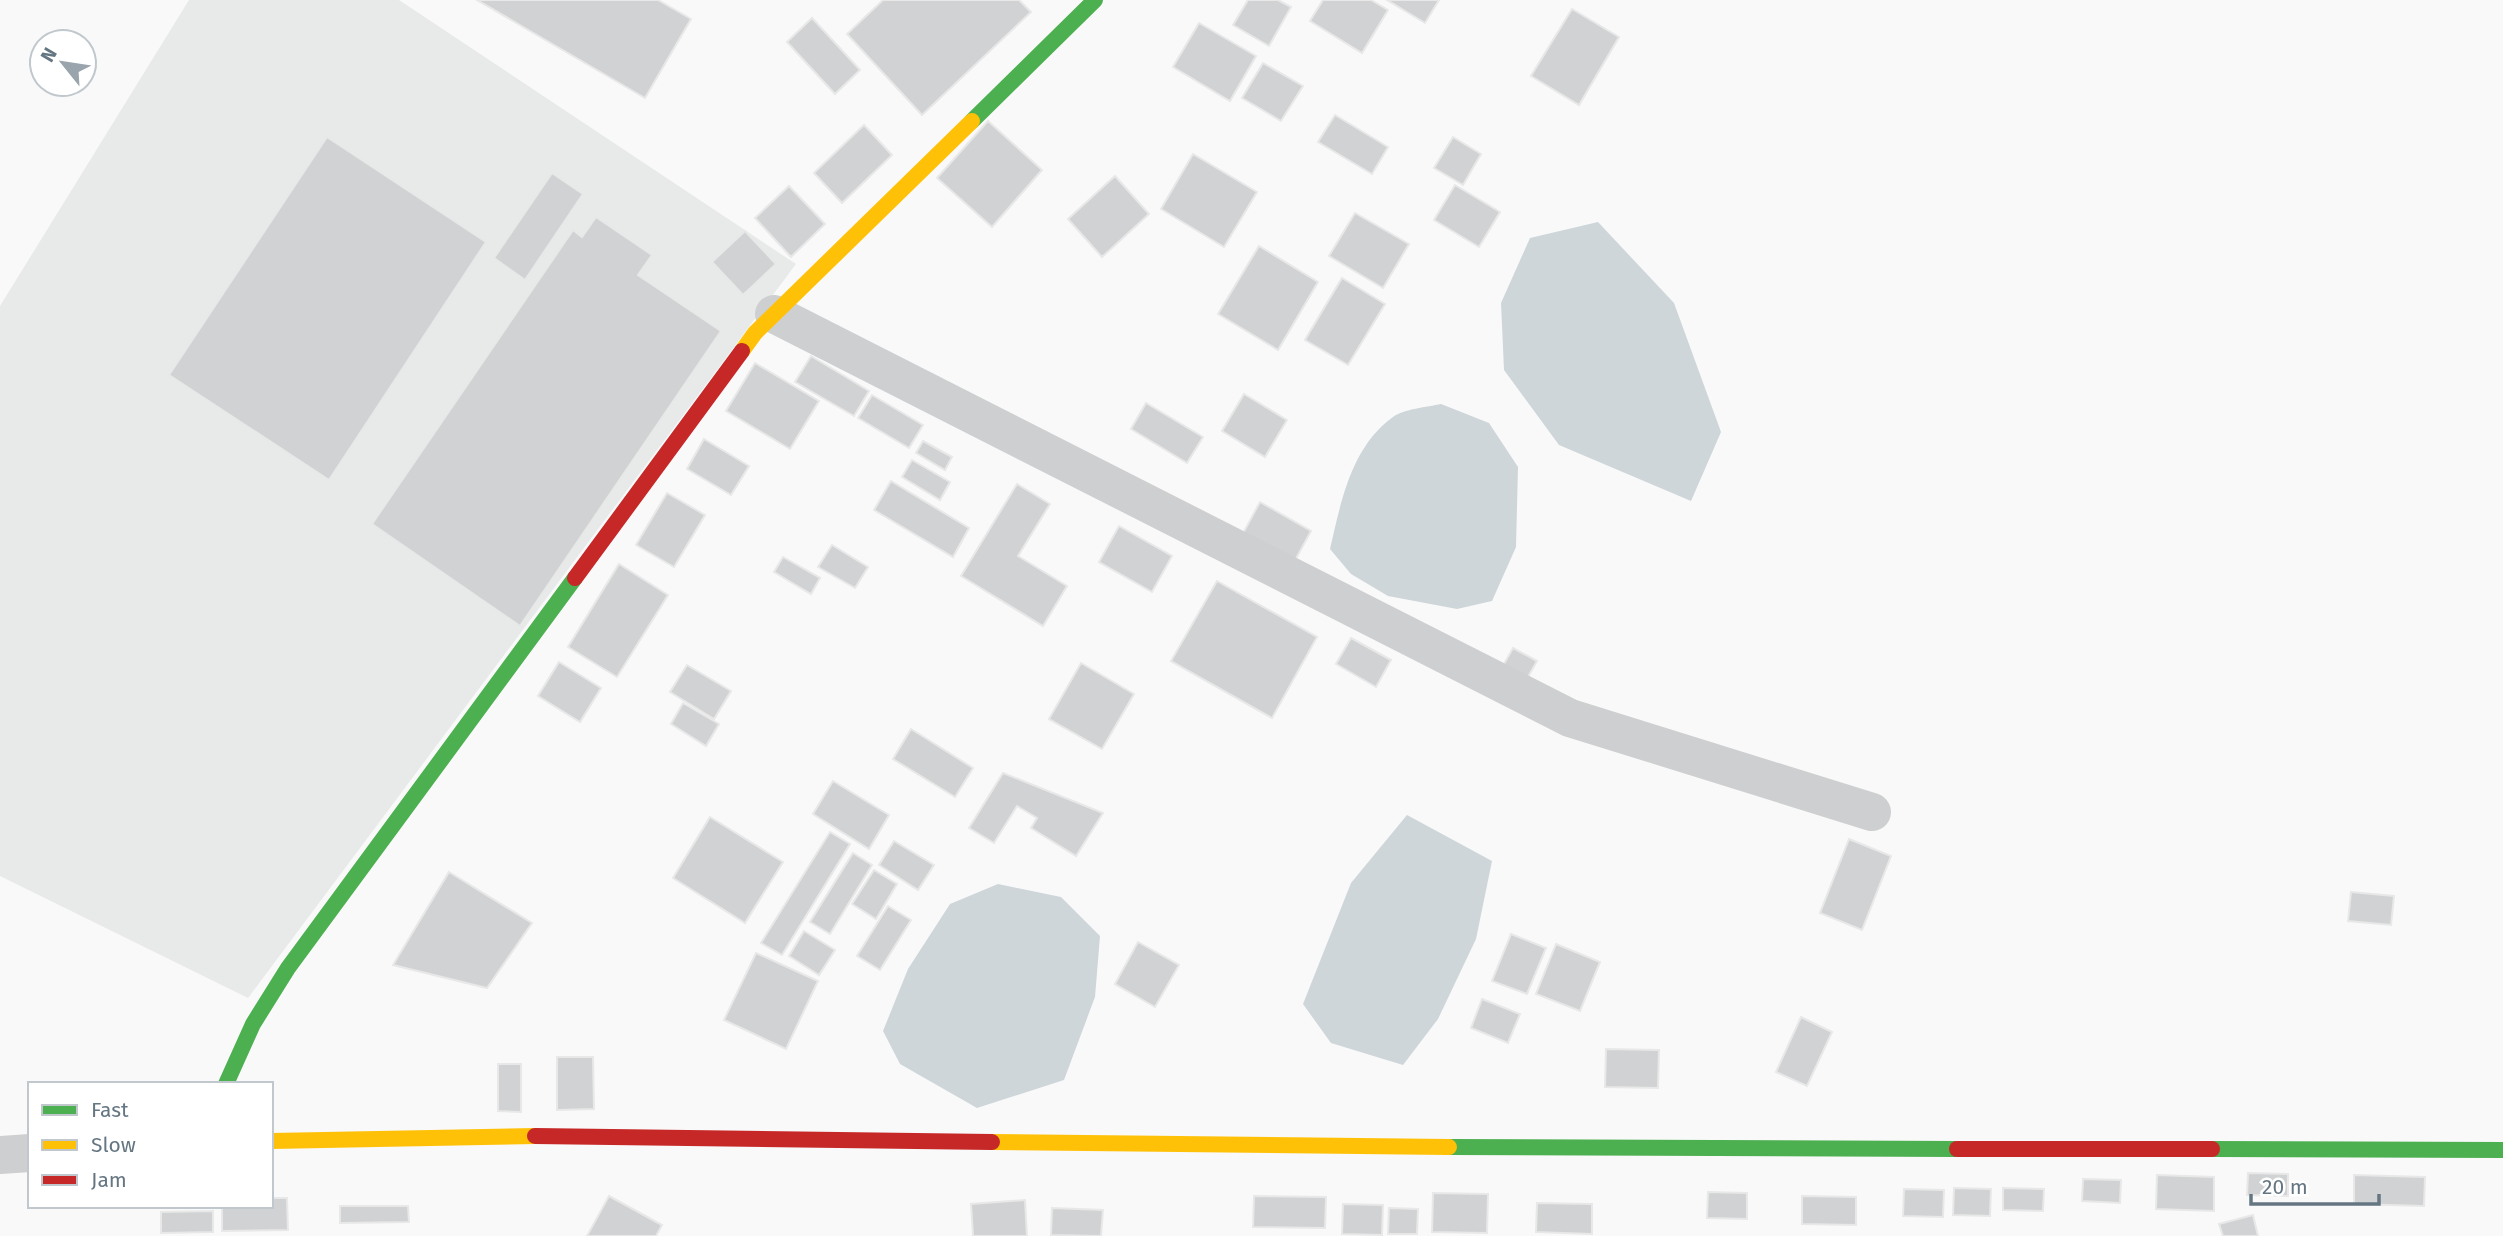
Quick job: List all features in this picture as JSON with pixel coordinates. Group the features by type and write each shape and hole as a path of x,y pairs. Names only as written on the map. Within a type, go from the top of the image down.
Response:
{"street":[{"path":"227,1082 237,1050 264,1003 314,932 755,333 1095,0"},
{"path":"774,314 1570,718 1872,812"},
{"path":"273,1141 512,1136 1532,1148 2503,1150"},
{"path":"0,1155 28,1153"}],"shaded area":[{"path":"189,0 399,0 796,264 248,998 0,876 0,306"},
{"path":"1598,222 1674,303 1721,432 1691,501 1559,445 1504,370 1501,303 1530,238"},
{"path":"1441,404 1489,423 1518,467 1516,547 1492,601 1457,609 1388,596 1351,574 1330,549 1344,494 1367,444 1379,429 1398,414"},
{"path":"1407,815 1492,861 1476,939 1438,1019 1403,1065 1331,1043 1303,1004 1351,883"},
{"path":"998,884 1061,897 1100,936 1095,997 1064,1080 977,1108 900,1064 883,1031 908,969 950,904"}],"building":[{"path":"477,0 658,0 691,19 645,98"},
{"path":"883,0 1019,0 1031,12 922,115 847,34"},
{"path":"1248,0 1278,0 1291,7 1269,46 1233,25"},
{"path":"1323,0 1371,0 1388,10 1362,53 1310,21"},
{"path":"1387,0 1439,0 1425,23"},
{"path":"1572,9 1619,37 1579,105 1531,76"},
{"path":"812,18 860,70 835,94 787,42"},
{"path":"1199,23 1256,56 1230,101 1173,67"},
{"path":"1263,63 1303,86 1281,121 1242,98"},
{"path":"1335,115 1388,147 1372,174 1318,142"},
{"path":"988,121 1042,170 992,227 937,178"},
{"path":"864,125 892,155 842,203 814,173"},
{"path":"327,137 486,242 329,480 169,375"},
{"path":"1453,137 1481,154 1463,185 1434,168"},
{"path":"1193,154 1257,192 1224,247 1161,209"},
{"path":"552,173 583,194 525,280 494,258"},
{"path":"1115,176 1149,214 1102,257 1068,219"},
{"path":"1455,185 1500,212 1479,247 1434,220"},
{"path":"789,186 825,224 791,257 755,218"},
{"path":"1355,213 1409,244 1383,288 1329,256"},
{"path":"596,217 652,255 638,275 721,331 520,626 372,524 573,230 582,237"},
{"path":"745,231 776,264 743,295 712,262"},
{"path":"1259,246 1318,282 1278,350 1218,314"},
{"path":"1342,278 1385,304 1348,365 1305,340"},
{"path":"811,356 869,391 854,416 795,382"},
{"path":"755,363 819,401 790,449 726,411"},
{"path":"1244,394 1287,420 1265,457 1222,431"},
{"path":"872,395 923,425 909,448 858,418"},
{"path":"1146,403 1203,437 1187,463 1131,429"},
{"path":"704,439 749,466 731,495 687,469"},
{"path":"923,441 952,457 945,470 916,453"},
{"path":"912,460 950,482 940,500 902,477"},
{"path":"891,481 969,528 953,557 874,510"},
{"path":"1017,484 1050,504 1018,556 1067,586 1043,626 961,576"},
{"path":"667,493 705,515 674,567 636,545"},
{"path":"1260,502 1311,531 1292,566 1241,537"},
{"path":"1119,526 1172,556 1152,592 1099,562"},
{"path":"832,545 868,567 855,588 818,567"},
{"path":"783,557 820,578 811,594 774,572"},
{"path":"619,564 668,595 617,677 568,647"},
{"path":"1217,581 1317,637 1272,718 1171,661"},
{"path":"1351,638 1391,660 1376,687 1336,664"},
{"path":"1513,648 1537,661 1524,684 1500,671"},
{"path":"559,662 601,688 580,722 538,696"},
{"path":"1081,663 1134,694 1102,749 1049,719"},
{"path":"687,665 731,691 714,719 670,692"},
{"path":"683,703 719,724 706,746 671,724"},
{"path":"911,729 973,768 955,797 893,759"},
{"path":"1003,773 1103,813 1076,856 1031,828 1037,818 1017,806 994,843 969,828"},
{"path":"833,781 889,815 869,849 813,814"},
{"path":"710,817 783,862 745,923 673,878"},
{"path":"830,832 850,844 782,955 761,943"},
{"path":"1849,839 1891,856 1862,930 1820,913"},
{"path":"894,841 934,865 918,890 879,865"},
{"path":"853,853 872,865 830,934 810,922"},
{"path":"874,870 897,884 876,919 852,904"},
{"path":"449,872 532,923 487,988 393,965"},
{"path":"2351,892 2394,896 2391,925 2348,921"},
{"path":"888,906 911,920 880,970 857,956"},
{"path":"804,931 835,950 819,975 789,956"},
{"path":"1511,934 1546,948 1527,994 1492,981"},
{"path":"1138,942 1179,965 1155,1007 1115,984"},
{"path":"1556,944 1600,962 1580,1011 1536,994"},
{"path":"756,953 818,981 786,1049 724,1020"},
{"path":"1482,999 1520,1014 1508,1043 1471,1028"},
{"path":"1801,1017 1832,1032 1807,1086 1776,1072"},
{"path":"1606,1049 1659,1050 1658,1088 1605,1087"},
{"path":"557,1057 593,1057 594,1109 557,1110"},
{"path":"498,1064 521,1064 521,1112 498,1111"},
{"path":"2248,1173 2288,1174 2288,1196 2247,1195"},
{"path":"2157,1175 2214,1177 2214,1211 2156,1209"},
{"path":"2354,1175 2425,1177 2424,1206 2354,1204"},
{"path":"2083,1179 2121,1180 2120,1203 2082,1201"},
{"path":"1954,1188 1991,1189 1990,1216 1953,1215"},
{"path":"2003,1188 2044,1189 2043,1211 2003,1210"},
{"path":"1904,1189 1944,1190 1943,1217 1903,1216"},
{"path":"1708,1192 1747,1193 1747,1219 1707,1218"},
{"path":"1433,1193 1488,1194 1487,1233 1432,1232"},
{"path":"609,1196 662,1225 656,1236 587,1236"},
{"path":"1254,1196 1326,1197 1325,1228 1253,1227"},
{"path":"1802,1196 1856,1197 1856,1225 1802,1224"},
{"path":"273,1198 287,1198 288,1230 222,1231 222,1208 273,1208"},
{"path":"1025,1200 1027,1236 973,1236 971,1204"},
{"path":"1537,1203 1592,1204 1592,1234 1536,1232"},
{"path":"1343,1204 1383,1205 1382,1235 1342,1234"},
{"path":"340,1206 408,1206 409,1222 340,1223"},
{"path":"1052,1208 1103,1210 1101,1236 1051,1235"},
{"path":"1389,1208 1418,1209 1417,1234 1388,1234"},
{"path":"213,1211 213,1232 161,1233 161,1212"},
{"path":"2253,1215 2258,1236 2223,1236 2219,1224"}],"traffic: fast":[{"path":"972,121 1095,0"},
{"path":"227,1082 253,1024 288,968 575,578"},
{"path":"1449,1147 1957,1149"},
{"path":"2212,1149 2503,1150"}],"traffic: slow":[{"path":"742,351 755,333 972,121"},
{"path":"273,1141 535,1136"},
{"path":"992,1142 1449,1147"}],"traffic: jam":[{"path":"575,578 742,351"},
{"path":"535,1136 992,1142"},
{"path":"1957,1149 2212,1149"}]}
